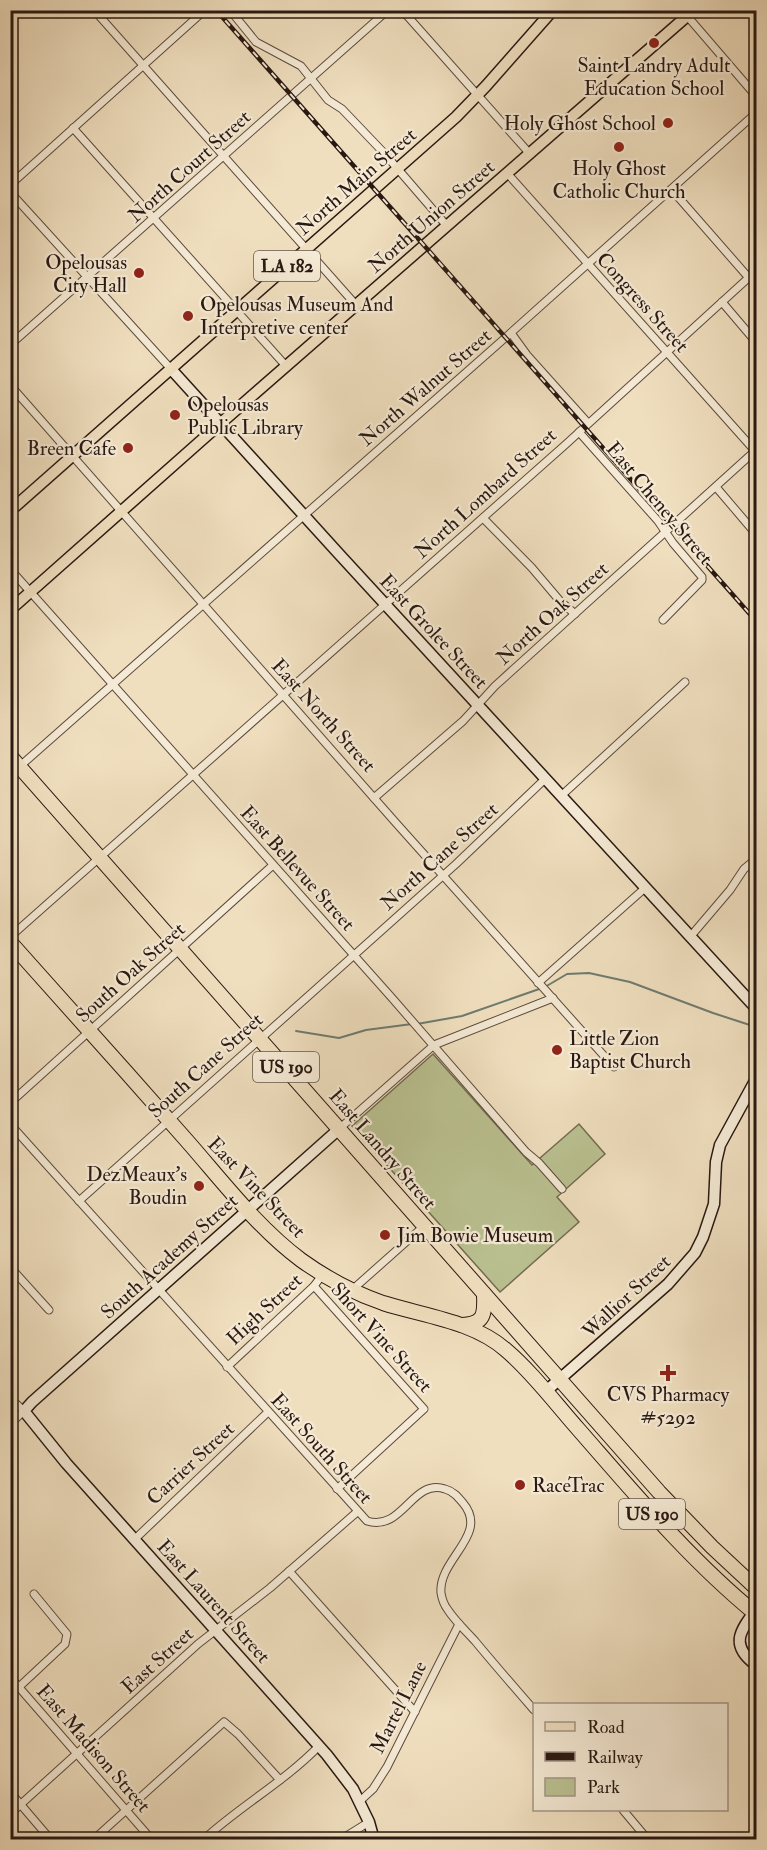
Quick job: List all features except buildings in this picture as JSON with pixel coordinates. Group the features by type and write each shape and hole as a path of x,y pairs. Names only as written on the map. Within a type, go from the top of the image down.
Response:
{"highway":[{"name":"East Landry Street","path":"14,766 100,858 686,1522 756,1588"},
{"name":"East Vine Street","path":"10,942 248,1210 290,1251 323,1274 352,1290 380,1302 462,1325 481,1333 505,1348 696,1561 756,1612"},
{"path":"462,1325 472,1325 480,1319 484,1309 484,1294"}],"main road":[{"name":"North Main Street","path":"10,511 478,95 553,10"},
{"name":"North Union Street","path":"10,610 286,366 691,14"}],"street":[{"path":"94,10 356,305"},
{"path":"10,185 206,10"},
{"path":"230,10 255,42 301,66 328,100 342,110 398,168 447,226"},
{"name":"North Court Street","path":"10,345 224,158 388,10"},
{"path":"402,10 530,154"},
{"path":"691,14 756,96"},
{"name":"North Walnut Street","path":"14,766 113,684 305,516 756,113"},
{"path":"74,129 286,366"},
{"name":"Congress Street","path":"507,173 756,451"},
{"path":"672,189 749,278"},
{"name":"East Grolee Street","path":"10,192 756,1008"},
{"name":"North Lombard Street","path":"10,937 483,518 756,271"},
{"path":"722,302 756,342"},
{"name":"East Cheney Street","path":"511,333 658,521 672,543 702,577 693,590 663,620"},
{"name":"East North Street","path":"10,384 614,1067"},
{"name":"North Oak Street","path":"374,798 756,451"},
{"path":"716,488 756,534"},
{"path":"483,518 532,568 560,601 575,614"},
{"name":"East Bellevue Street","path":"10,568 434,1045 526,1152 562,1189"},
{"path":"561,796 685,682"},
{"name":"North Cane Street","path":"355,956 526,800 545,779"},
{"path":"690,937 730,891 744,869 756,859"},
{"name":"South Oak Street","path":"10,1103 273,865"},
{"path":"541,986 645,888"},
{"name":"South Cane Street","path":"79,1202 168,1120 355,956"},
{"name":"South Academy Street","path":"10,1424 158,1289 434,1045 553,998"},
{"name":"Wallior Street","path":"545,1392 668,1284 695,1252 714,1204 716,1161 720,1145 756,1079"},
{"name":"East South Street","path":"10,1124 366,1521 376,1524 393,1518 426,1489 444,1488 459,1498 470,1512 471,1531 447,1567 441,1584 443,1602 459,1624 533,1709"},
{"path":"352,1290 424,1226"},
{"path":"10,1267 49,1310"},
{"name":"High Street","path":"227,1367 314,1286 323,1274"},
{"name":"Short Vine Street","path":"314,1286 424,1409 337,1489"},
{"name":"East Laurent Street","path":"10,1398 24,1411 59,1454 319,1746 353,1789 369,1822 374,1839"},
{"name":"Carrier Street","path":"135,1539 268,1412"},
{"name":"East Street","path":"10,1814 216,1630 357,1512"},
{"path":"290,1570 414,1712"},
{"path":"19,1687 65,1644 67,1634 34,1594"},
{"path":"756,1612 741,1631 739,1639 745,1655 756,1665"},
{"name":"Martel Lane","path":"360,1801 373,1789 395,1752 459,1624"},
{"name":"East Madison Street","path":"10,1677 152,1839"},
{"path":"93,1839 224,1722 280,1780"},
{"path":"206,1838 319,1746"},
{"path":"10,1792 51,1839"},
{"path":"625,1811 639,1828 644,1839"},
{"path":"340,1839 369,1822"}],"green space":[{"path":"433,1054 532,1165 579,1124 605,1154 557,1197 579,1222 500,1292 352,1126"}],"waterway":[{"path":"417,1024 462,1016 545,987 567,974 589,973 630,982 756,1027"},
{"path":"296,1031 339,1038 366,1030 412,1024"}],"railway":[{"path":"216,10 756,621"}],"place":[{"name":"Saint Landry Adult Education School","path":"654,43"},
{"name":"Holy Ghost School","path":"668,123"},
{"name":"Holy Ghost Catholic Church","path":"619,147"},
{"name":"Opelousas City Hall","path":"139,273"},
{"name":"Opelousas Museum And Interpretive center","path":"188,316"},
{"name":"Opelousas Public Library","path":"175,415"},
{"name":"Breen Cafe","path":"128,448"},
{"name":"Little Zion Baptist Church","path":"557,1050"},
{"name":"DezMeaux's Boudin","path":"199,1186"},
{"name":"Jim Bowie Museum","path":"385,1235"},
{"name":"CVS Pharmacy #5292","path":"668,1373"},
{"name":"RaceTrac","path":"520,1485"}]}
